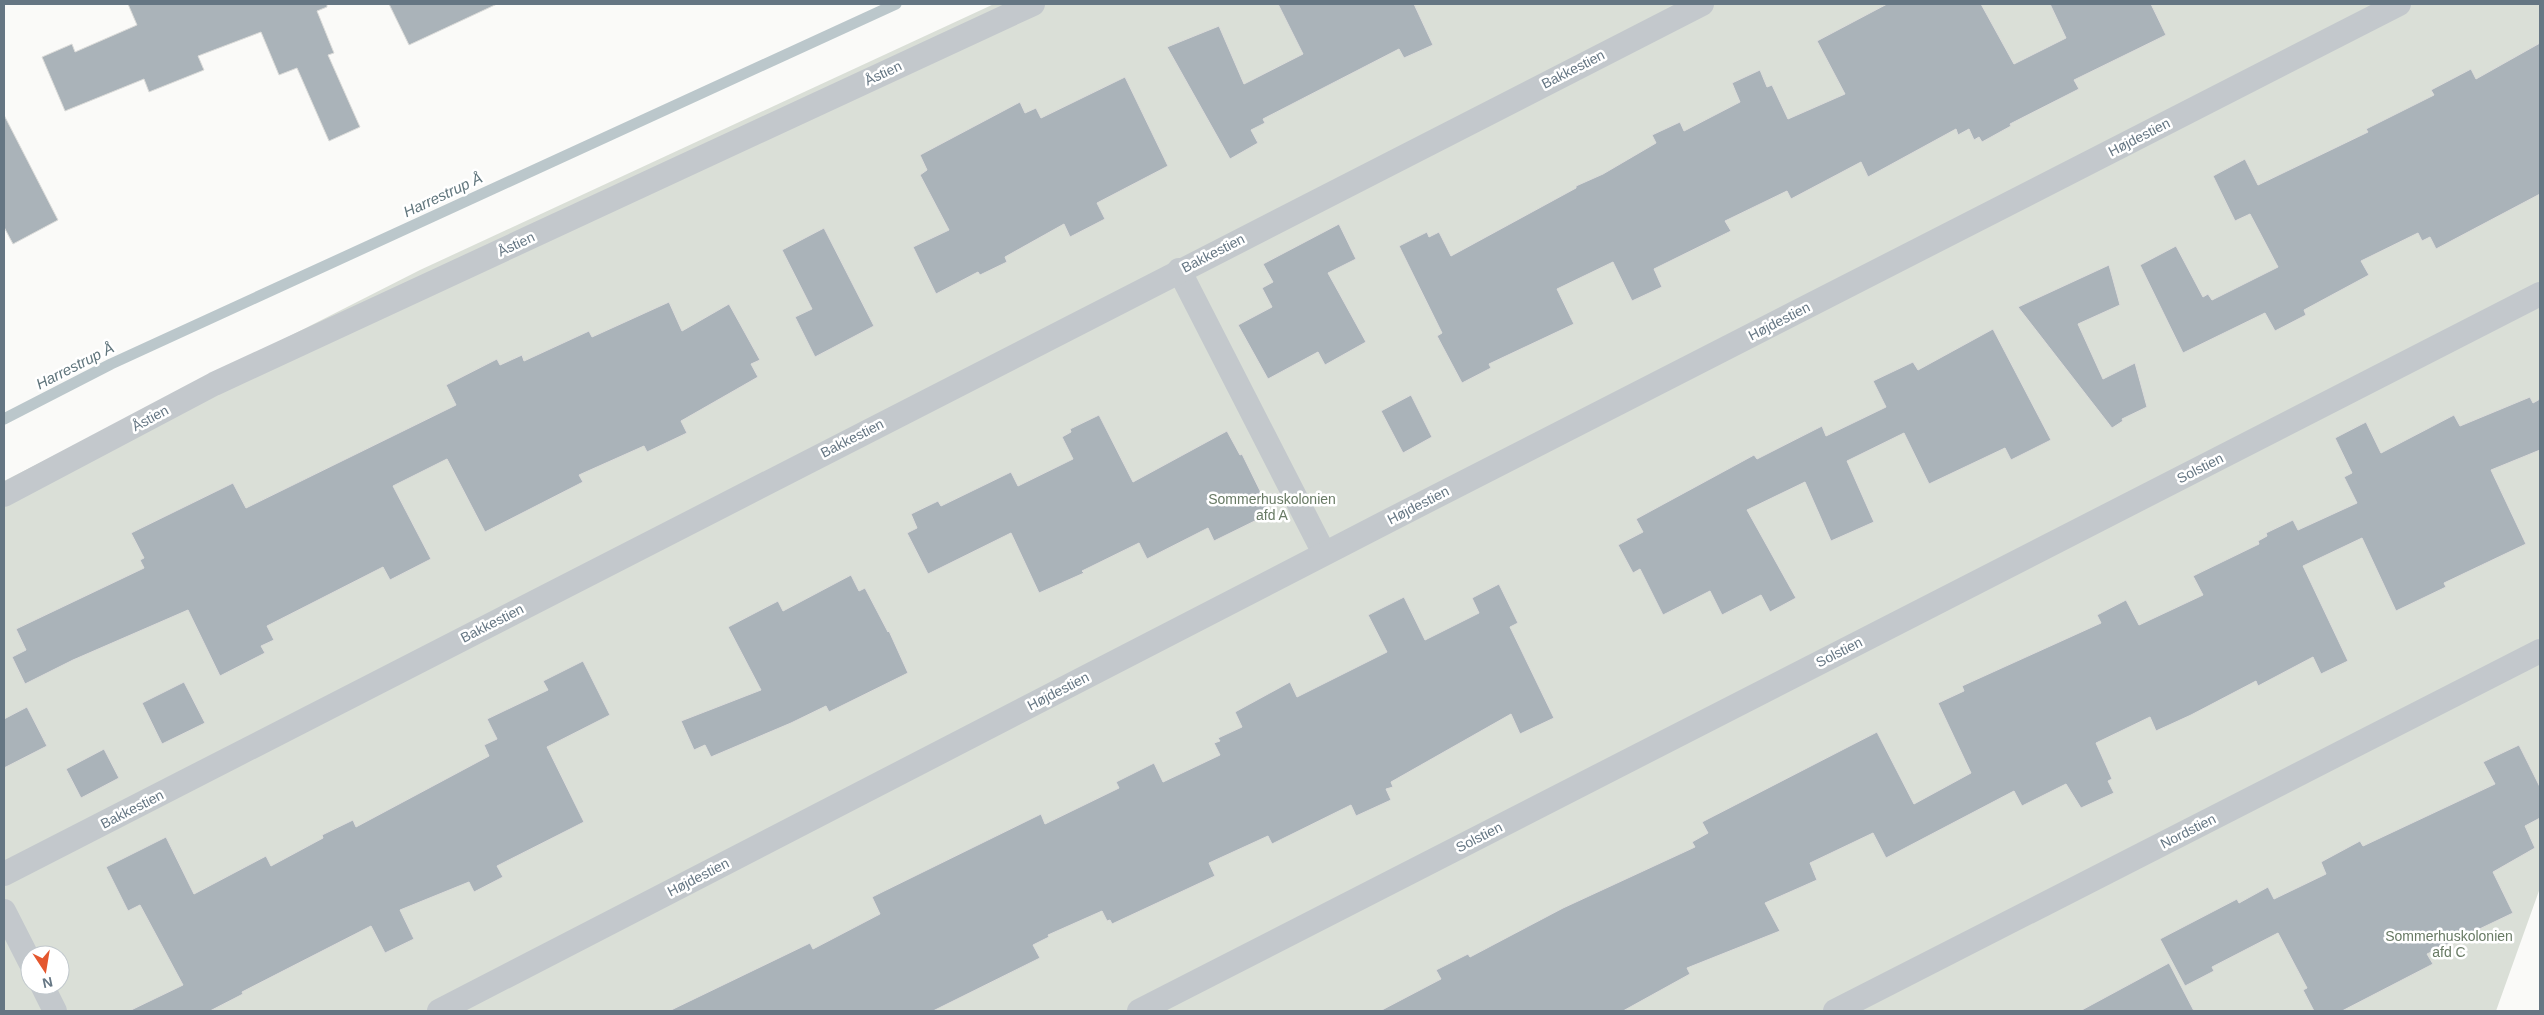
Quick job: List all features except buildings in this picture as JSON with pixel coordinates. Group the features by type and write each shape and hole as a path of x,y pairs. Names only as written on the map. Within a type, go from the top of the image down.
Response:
{"lane":[{"name":"Åstien","path":"4,495 214,384 1033,4"},
{"name":"Bakkestien","path":"4,874 1179,270 1702,4"},
{"name":"Højdestien","path":"439,1011 1324,553 2399,4"},
{"path":"1179,270 1324,553"},
{"name":"Solstien","path":"1139,1011 2540,294"},
{"name":"Nordstien","path":"1835,1011 2540,651"},
{"path":"4,911 21,945"},
{"path":"47,995 55,1011"}],"green space":[{"name":"Sommerhuskolonien afd A","path":"994,4 2540,4 2540,888 2496,1011 4,1011 4,481 420,270"}],"waterway":[{"name":"Harrestrup Å","path":"4,419 111,364 896,4"}],"park label":[{"name":"Sommerhuskolonien afd C","path":"2449,944"}]}
